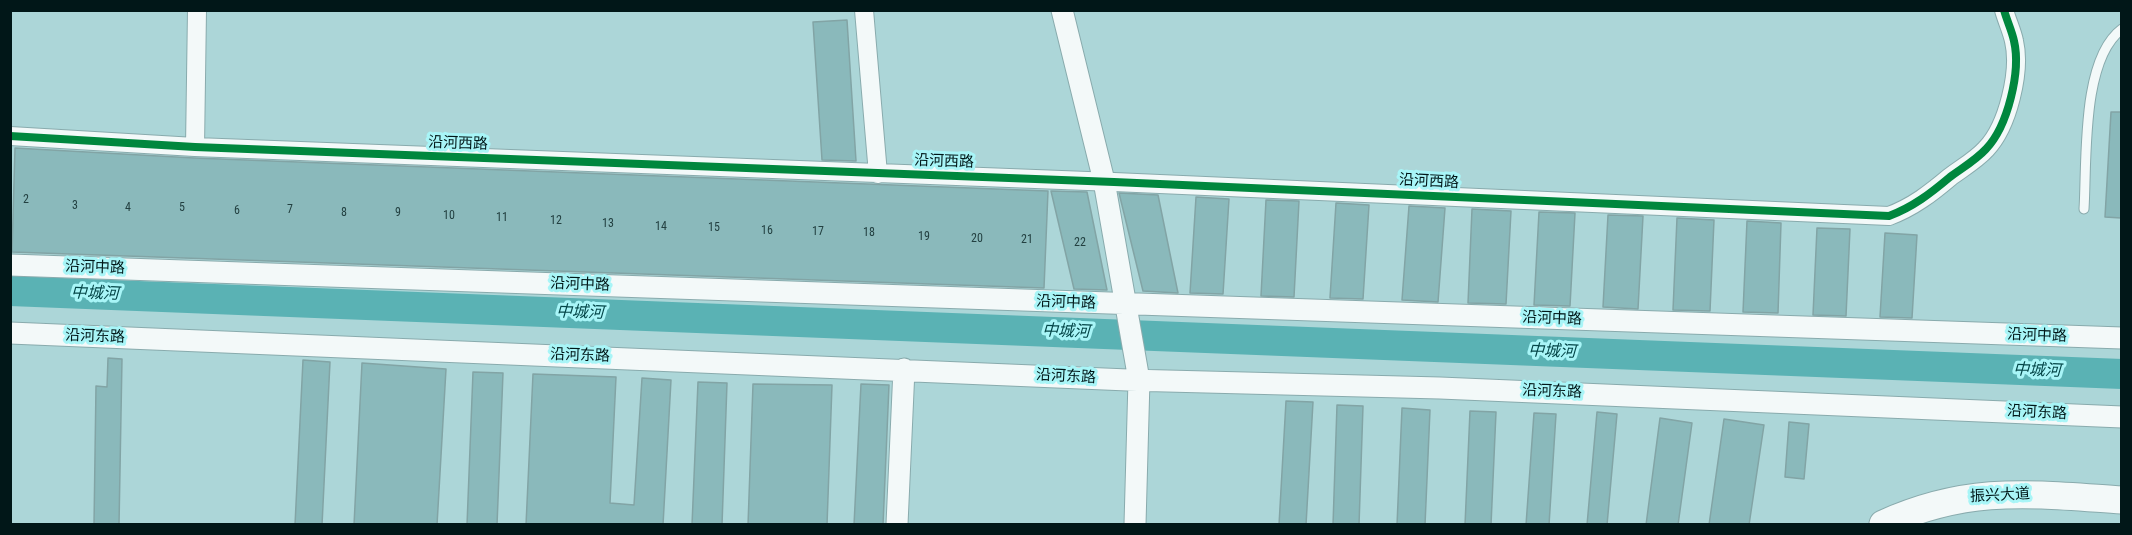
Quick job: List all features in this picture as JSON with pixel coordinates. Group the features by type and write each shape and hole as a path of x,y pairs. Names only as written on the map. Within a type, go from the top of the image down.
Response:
{"main road":[{"name":"振兴大道","path":"1883,525 1912,511 1956,499 1978,496 2045,494 2121,500"},
{"name":"振兴大道","path":"1914,525 1959,512 2000,508 2043,507 2121,516"}],"street":[{"path":"195,147 197,10"},
{"path":"864,10 878,174"},
{"path":"1062,10 1104,181 1139,380 1135,525"},
{"name":"沿河西路","path":"10,136 195,147 1104,181 1889,216 1906,210 1927,196 1987,149 2002,125 2014,80 2015,43 2004,10"},
{"name":"沿河中路","path":"10,265 1129,313 2121,338"},
{"name":"沿河东路","path":"10,333 1139,380 1440,388 2121,417"},
{"path":"897,525 904,369"}],"lane":[{"path":"2084,209 2091,87 2101,54 2110,38 2121,29"}],"building":[{"path":"847,20 856,161 822,160 813,22"},
{"path":"2111,112 2121,112 2121,218 2105,217"},
{"path":"15,148 194,158 1048,191 1044,288 12,252"},
{"path":"1051,191 1087,192 1107,290 1074,289"},
{"path":"1119,193 1158,195 1178,293 1143,291"},
{"path":"1196,197 1229,199 1223,294 1190,293"},
{"path":"1266,200 1299,201 1294,297 1261,296"},
{"path":"1336,203 1369,205 1363,299 1330,298"},
{"path":"1409,206 1445,208 1438,302 1402,300"},
{"path":"1472,209 1511,211 1506,304 1468,303"},
{"path":"1539,212 1575,213 1570,306 1534,305"},
{"path":"1608,215 1643,216 1638,309 1603,307"},
{"path":"1677,218 1714,220 1710,311 1673,310"},
{"path":"1747,221 1781,223 1778,313 1743,312"},
{"path":"1817,228 1850,229 1846,316 1813,315"},
{"path":"1885,233 1917,235 1912,318 1880,317"},
{"path":"108,358 122,359 119,525 94,525 96,386 107,387"},
{"path":"303,360 330,362 322,525 295,525"},
{"path":"362,363 446,369 437,525 354,525"},
{"path":"473,372 503,373 497,525 467,525"},
{"path":"533,374 616,377 610,503 634,505 642,378 671,380 663,525 526,525"},
{"path":"698,382 727,383 722,525 692,525"},
{"path":"753,384 832,385 827,525 748,525"},
{"path":"861,384 889,385 883,525 854,525"},
{"path":"1286,401 1313,402 1306,525 1279,525"},
{"path":"1337,405 1363,406 1359,525 1333,525"},
{"path":"1402,408 1430,410 1425,525 1397,525"},
{"path":"1470,411 1496,412 1491,525 1465,525"},
{"path":"1597,412 1617,414 1607,525 1587,525"},
{"path":"1534,413 1556,414 1549,525 1526,525"},
{"path":"1660,418 1692,423 1678,525 1646,525"},
{"path":"1724,419 1764,425 1749,525 1709,525"},
{"path":"1789,422 1809,424 1804,479 1785,477"}],"waterway":[{"name":"中城河","path":"10,291 2122,374"}],"cycle path":[{"path":"10,136 195,147 1114,182 1889,216 1914,204 1978,157 2001,127 2011,98 2016,67 2014,41 2004,10"}]}
